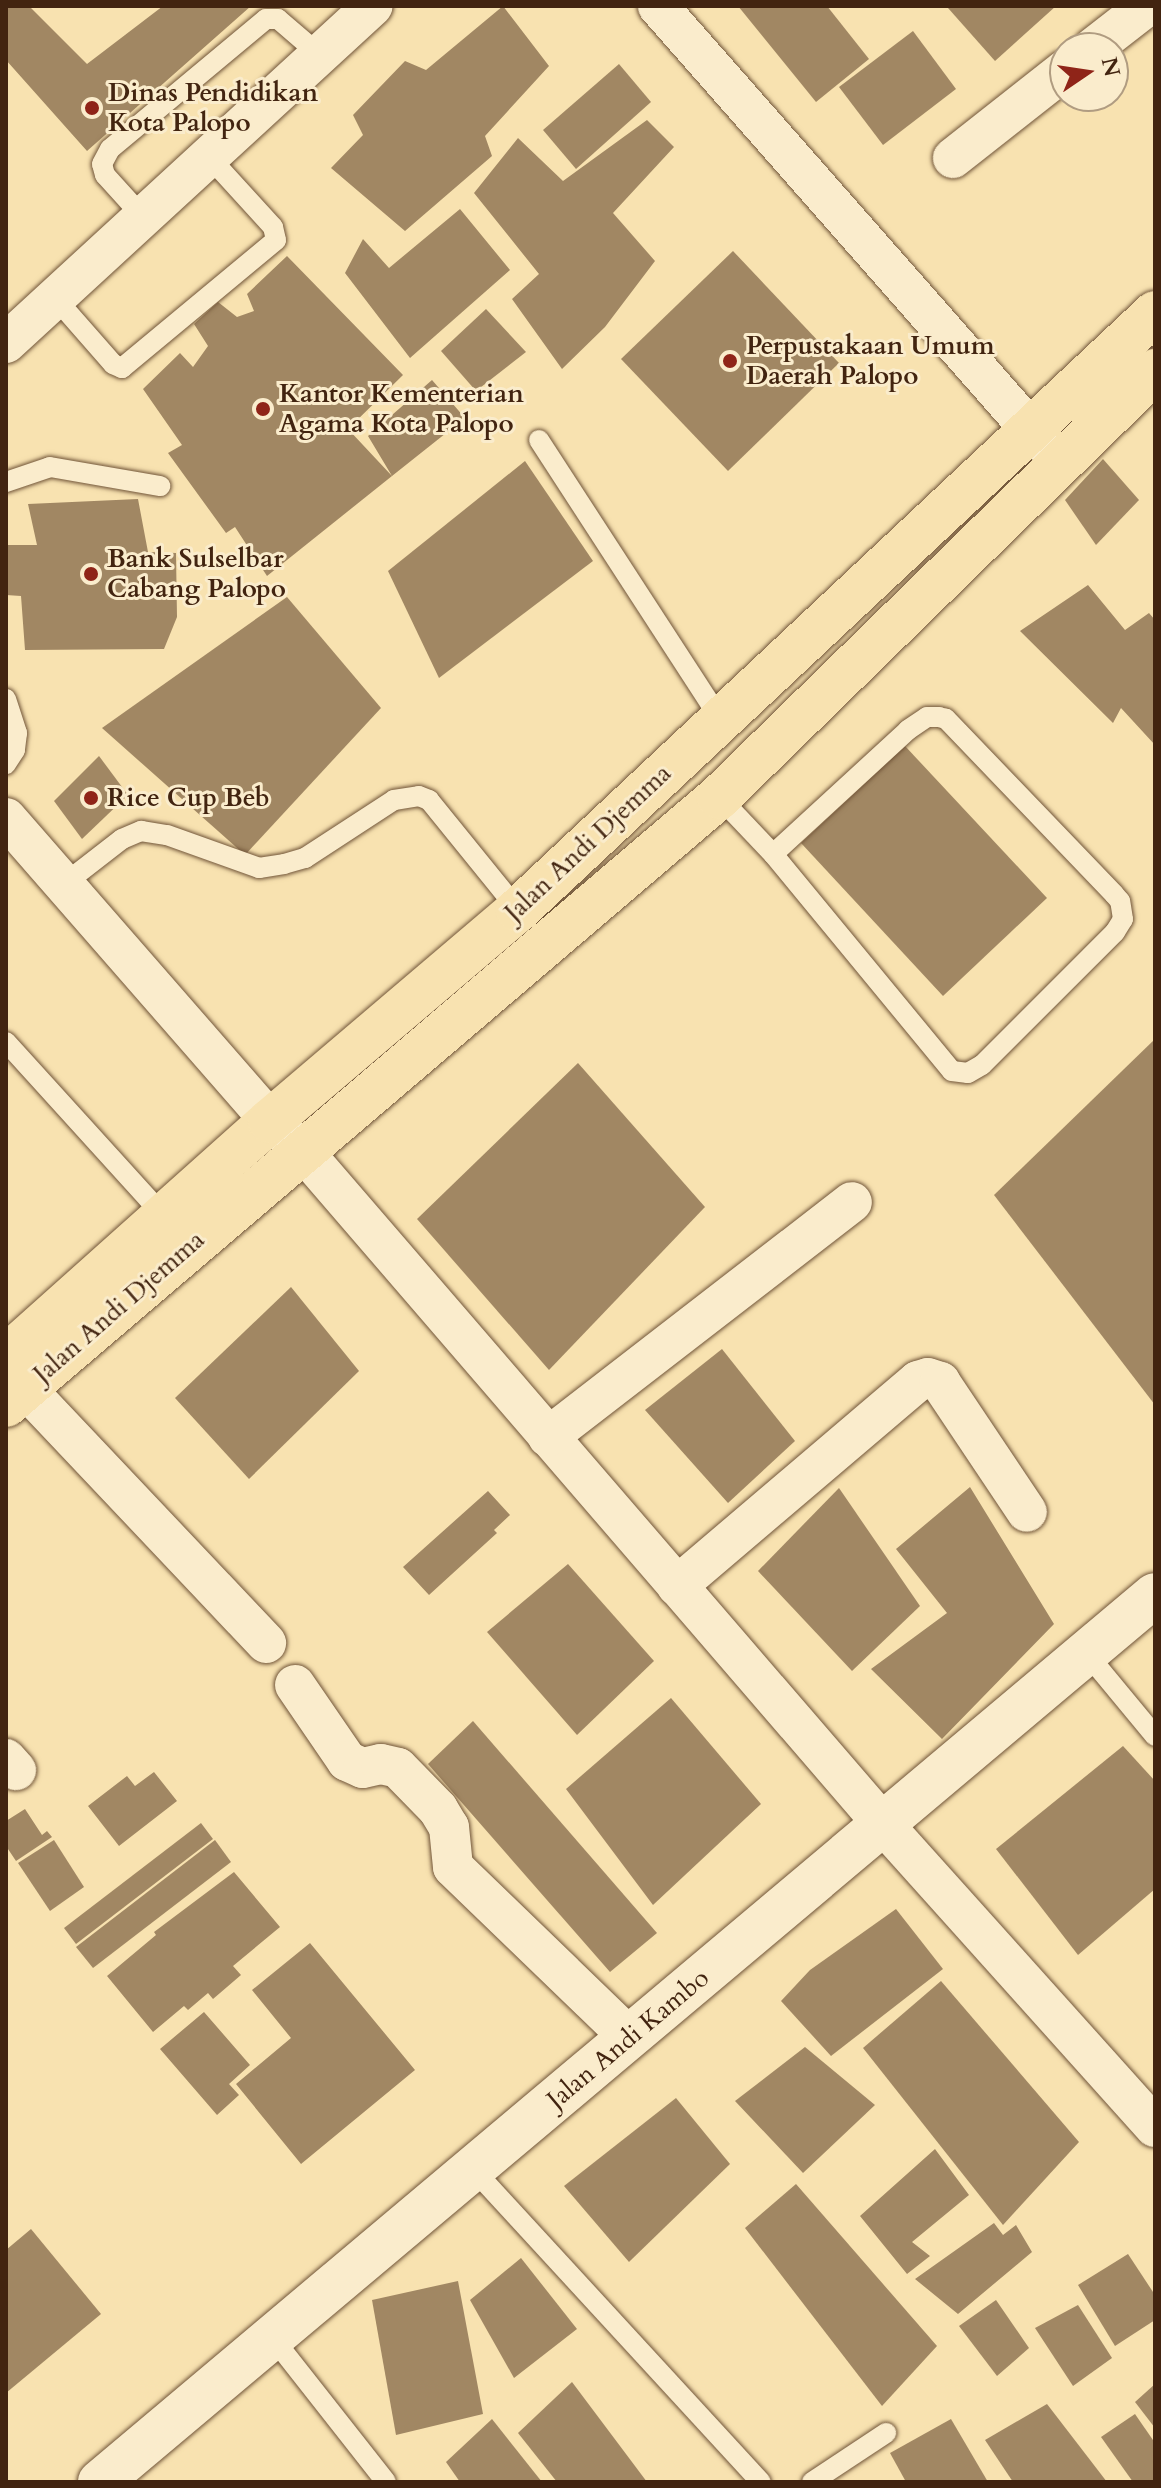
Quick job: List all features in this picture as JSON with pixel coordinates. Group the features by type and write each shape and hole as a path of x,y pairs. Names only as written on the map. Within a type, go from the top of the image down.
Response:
{"highway":[{"name":"Jalan Andi Djemma","path":"12,1383 286,1136 518,910 1155,313"},
{"name":"Jalan Andi Djemma","path":"12,1383 164,1216 286,1136 719,797 1155,371"}],"street":[{"path":"6,343 57,300 372,6"},
{"path":"658,6 1030,429 1062,460"},
{"path":"1114,32 1147,6"},
{"path":"953,158 1049,83"},
{"path":"6,818 883,1824 1155,2127"},
{"path":"548,1437 852,1202"},
{"path":"677,1586 924,1379 940,1382 1027,1512"},
{"path":"12,1383 266,1643"},
{"name":"Jalan Andi Kambo","path":"123,2475 272,2337 1088,1655 1155,1595"},
{"path":"295,1685 347,1761 363,1768 381,1764 398,1768 438,1809 449,1827 453,1867 630,2038"}],"lane":[{"path":"144,218 105,175 102,164 110,149 266,19 278,19 320,55"},
{"path":"57,300 113,364 122,368 276,240 273,227 209,157"},
{"path":"539,440 720,719"},
{"path":"6,482 50,467 160,486"},
{"path":"6,699 17,733 15,750 6,764"},
{"path":"719,797 773,854 952,1071 960,1073 982,1065 1115,932 1123,919 1120,901 1114,894 946,719 939,717 931,716 908,730 773,854"},
{"path":"64,884 122,839 141,831 167,835 259,868 284,864 305,858 394,800 409,795 429,800 518,910"},
{"path":"6,1042 164,1216"},
{"path":"1088,1655 1155,1736"},
{"path":"473,2169 761,2482"},
{"path":"272,2337 386,2482"},
{"path":"812,2482 886,2433"}],"building":[{"name":"Dinas Pendidikan Kota Palopo","path":"6,6 29,6 87,64 163,6 251,6 87,151 6,60"},
{"path":"503,6 549,66 485,136 492,156 405,231 331,168 363,135 353,115 405,61 426,70"},
{"path":"738,6 827,6 869,59 816,102"},
{"path":"1056,6 995,61 948,8"},
{"path":"913,31 956,89 883,145 839,87"},
{"path":"619,64 651,102 576,169 543,130"},
{"path":"647,120 674,147 613,213 655,261 605,327 562,369 512,299 539,274 474,193 518,138 563,181"},
{"path":"460,209 510,270 410,358 345,273 363,239 389,268"},
{"name":"Perpustakaan Umum Daerah Palopo","path":"733,251 839,363 728,471 621,359"},
{"name":"Kantor Kementerian Agama Kota Palopo","path":"287,256 403,375 348,429 392,476 267,576 235,527 226,533 168,453 182,445 143,389 180,353 193,367 208,346 194,324 218,302 237,317 254,311 247,294"},
{"path":"486,309 526,352 476,391 441,351"},
{"path":"432,380 465,418 392,476 368,436"},
{"path":"1103,459 1139,500 1096,545 1065,500"},
{"path":"525,461 593,561 439,678 388,571"},
{"name":"Bank Sulselbar Cabang Palopo","path":"138,499 148,552 176,553 177,617 164,649 25,650 21,596 6,595 6,545 37,545 28,504"},
{"path":"1088,585 1125,630 1149,613 1155,620 1155,745 1121,708 1113,723 1020,631"},
{"path":"287,597 381,708 245,855 102,728"},
{"path":"905,746 1047,898 943,996 801,843"},
{"name":"Rice Cup Beb","path":"99,756 128,795 82,839 54,801"},
{"path":"1155,1039 1155,1405 994,1195"},
{"path":"578,1063 705,1207 549,1370 417,1219"},
{"path":"291,1287 359,1371 249,1479 175,1398"},
{"path":"722,1349 795,1441 728,1503 645,1410"},
{"path":"970,1487 1054,1624 942,1739 871,1669 947,1613 896,1549"},
{"path":"839,1488 920,1606 852,1671 758,1571"},
{"path":"488,1491 510,1515 494,1530 497,1533 429,1595 403,1567"},
{"path":"568,1564 654,1661 577,1735 487,1632"},
{"path":"671,1698 761,1804 653,1905 566,1789"},
{"path":"473,1721 657,1933 610,1972 428,1764"},
{"path":"1123,1746 1155,1781 1155,1889 1078,1955 996,1849"},
{"path":"154,1772 177,1801 119,1846 88,1806 127,1776 135,1786"},
{"path":"25,1809 42,1835 47,1831 52,1837 16,1861 6,1846 6,1821"},
{"path":"201,1823 213,1839 76,1944 64,1928"},
{"path":"54,1840 84,1887 50,1911 18,1863"},
{"path":"215,1840 231,1862 93,1968 76,1947"},
{"path":"234,1872 280,1927 233,1966 241,1975 213,1999 208,1993 188,2010 184,2006 153,2032 107,1976 156,1935 154,1932"},
{"path":"896,1909 943,1969 831,2056 781,2001 810,1970"},
{"path":"310,1943 415,2070 301,2164 236,2084 291,2038 252,1990"},
{"path":"941,1981 1079,2142 1003,2225 863,2048"},
{"path":"204,2012 250,2065 229,2084 239,2095 217,2115 160,2049"},
{"path":"805,2047 875,2105 803,2173 735,2101"},
{"path":"676,2098 730,2164 629,2262 564,2186"},
{"path":"935,2149 969,2195 912,2242 930,2256 907,2274 860,2216"},
{"path":"796,2184 937,2346 882,2406 745,2228"},
{"path":"994,2223 1003,2235 1016,2225 1032,2252 958,2314 915,2279"},
{"path":"31,2229 101,2314 6,2393 6,2250"},
{"path":"1128,2254 1155,2295 1155,2320 1115,2346 1078,2285"},
{"path":"521,2258 577,2329 514,2378 470,2300"},
{"path":"458,2281 483,2414 396,2435 372,2300"},
{"path":"996,2300 1029,2348 997,2376 959,2326"},
{"path":"1078,2305 1112,2358 1073,2386 1035,2328"},
{"path":"572,2382 647,2482 557,2482 518,2433"},
{"path":"1155,2384 1155,2428 1135,2402"},
{"path":"1047,2404 1107,2482 1013,2482 985,2440"},
{"path":"1135,2414 1155,2443 1155,2482 1133,2482 1101,2437"},
{"path":"492,2419 542,2482 460,2482 446,2462"},
{"path":"951,2419 988,2482 906,2482 890,2453"}],"place":[{"name":"Dinas Pendidikan Kota Palopo","path":"92,108"},
{"name":"Perpustakaan Umum Daerah Palopo","path":"730,361"},
{"name":"Kantor Kementerian Agama Kota Palopo","path":"263,409"},
{"name":"Bank Sulselbar Cabang Palopo","path":"91,574"},
{"name":"Rice Cup Beb","path":"91,798"}]}
